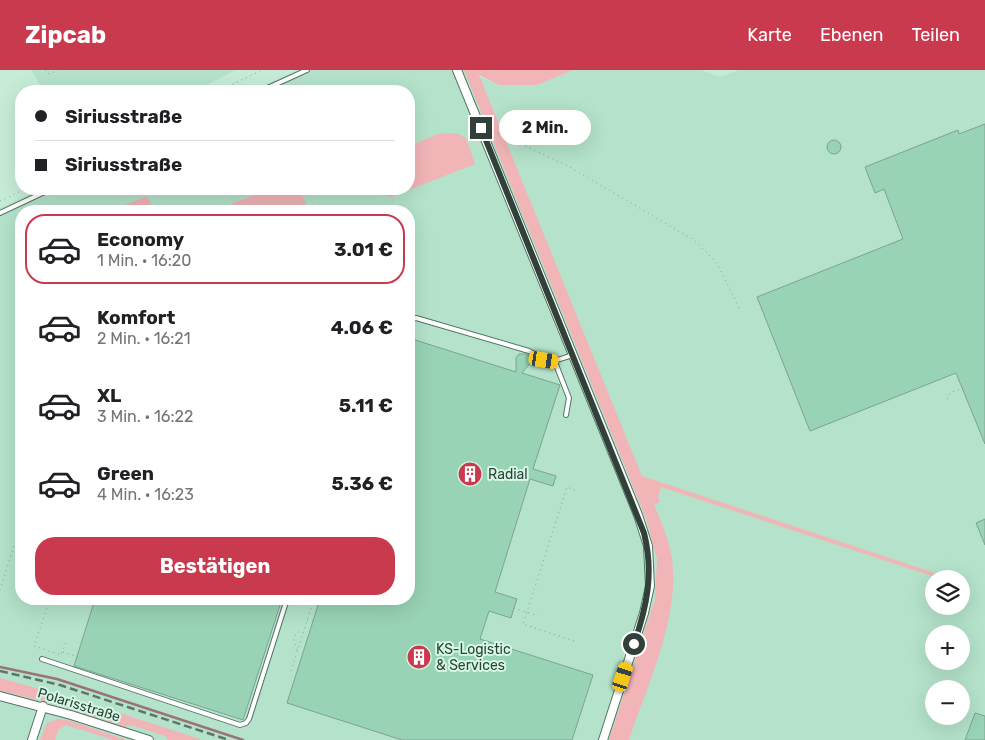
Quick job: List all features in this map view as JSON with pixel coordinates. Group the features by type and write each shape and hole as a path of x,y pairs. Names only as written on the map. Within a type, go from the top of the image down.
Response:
{"street":[{"path":"457,70 641,524 649,557 650,586 644,613 603,740"},
{"name":"Polarisstraße","path":"0,696 43,706 149,740"},
{"path":"32,740 43,706"}],"lane":[{"path":"274,85 307,70"},
{"path":"16,205 38,195"},
{"path":"0,212 15,205"},
{"path":"415,318 520,348 544,360 555,362 572,355"},
{"path":"555,362 569,398 566,415"},
{"path":"42,659 240,725 246,723 249,719 285,605"}],"path":[{"path":"45,70 48,74 58,70"},
{"path":"231,85 262,70"},
{"path":"490,137 486,128 499,131 568,166 694,240 717,263 740,310"},
{"path":"0,201 15,194"},
{"path":"947,399 950,393 965,387"},
{"path":"574,640 523,624 567,488 577,491"},
{"path":"0,590 15,543"},
{"path":"47,605 34,646 61,655 66,642"},
{"path":"290,671 312,605"},
{"path":"514,608 538,616"},
{"path":"307,620 313,621"},
{"path":"298,651 294,644 296,633 304,630"},
{"path":"62,652 81,658"}],"shaded area":[{"path":"31,70 236,70 207,85 40,85"},
{"path":"298,70 464,70 499,85 537,85 573,70 701,70 720,77 739,70 985,70 985,740 0,740 0,208 28,195 415,195 415,85 265,85"},
{"path":"464,70 573,70 537,85 499,85 479,75 642,476 926,570 925,574 661,487 658,498 660,502 654,505 669,545 673,581 667,628 653,674 629,740 609,740 655,599 657,559 647,521"},
{"path":"456,133 466,138 475,164 415,188 415,144 438,134"},
{"path":"254,195 302,195 307,205 231,205"},
{"path":"147,196 152,205 125,205"},
{"path":"0,678 89,703 203,740 168,740 165,736 131,725 125,727 48,702 0,691"},
{"path":"57,719 68,720 127,740 113,740 66,725 58,730 55,740 40,740 47,723"}],"building":[{"path":"985,124 985,444 956,373 810,431 757,297 903,239 884,189 875,193 865,167 958,130 959,134"},
{"path":"831,140 837,140 841,147 837,154 831,154 827,150 827,144"},
{"path":"415,340 516,372 516,358 519,354 529,356 531,362 522,373 560,385 533,469 556,476 553,486 530,479 495,592 517,599 511,618 489,611 480,639 593,675 572,740 402,740 287,703 318,605 415,605"},
{"path":"985,519 985,545 976,523"},
{"path":"93,605 280,605 243,720 74,666"},
{"path":"975,713 985,716 985,740 965,740"}],"waterway":[{"path":"0,667 57,679 243,740"}],"railway":[{"path":"0,671 60,685 229,740"}],"place":[{"name":"Radial","path":"470,474"},
{"name":"KS-Logistic & Services","path":"419,657"}],"route":[{"path":"481,128 638,515 648,546 650,586 648,599 634,644"}]}
